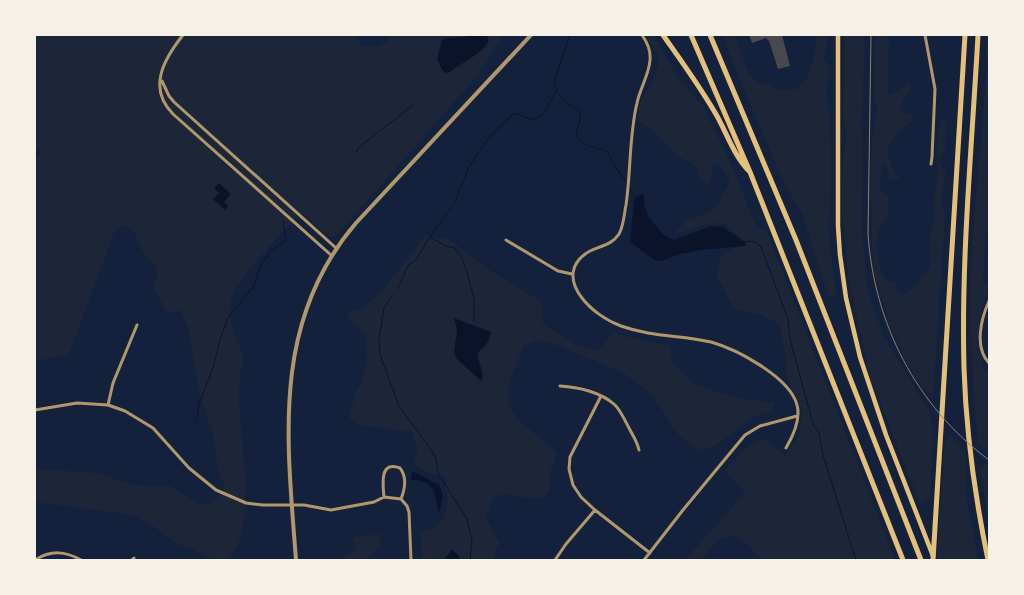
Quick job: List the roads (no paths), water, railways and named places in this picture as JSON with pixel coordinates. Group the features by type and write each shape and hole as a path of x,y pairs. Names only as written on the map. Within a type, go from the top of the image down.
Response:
{"highway":[{"path":"663,35 696,81 724,128 740,162 750,172"},
{"path":"691,35 750,172 903,560"},
{"path":"712,35 718,54 796,240 921,560"},
{"path":"933,560 965,35"},
{"path":"978,35 964,272 964,370 973,466 988,560"}],"main road":[{"path":"838,35 838,226 846,298 866,380 933,560"}],"street":[{"path":"183,35 166,57 159,87 170,110 331,255"},
{"path":"296,560 288,417 293,364 301,322 319,276 336,248 377,200 531,35"},
{"path":"642,35 648,46 650,60 635,110 624,221 617,236 609,243 584,255 575,264 572,274 575,286 584,300 613,323 645,333 700,340 715,344 737,353 767,371 785,385 797,405 798,416 791,440 786,448"},
{"path":"925,35 935,89 931,164"},
{"path":"161,80 171,100 336,248"},
{"path":"506,240 558,271 572,274"},
{"path":"989,301 983,316 981,335 982,352 989,363"},
{"path":"108,405 113,383 136,325"},
{"path":"560,386 575,387 600,396 616,406 636,439 639,450"},
{"path":"600,396 570,457 569,469 573,485 581,498 650,553"},
{"path":"35,410 77,403 108,405 125,411 153,428 189,468 221,493 252,504 292,505 332,510 374,502 384,497 400,498 407,506 409,512 412,560"},
{"path":"644,560 682,510 745,435 760,426 798,416"},
{"path":"384,497 383,475 387,468 392,466 400,468 404,475 404,490 400,498"},
{"path":"555,560 595,510"},
{"path":"36,560 46,554 56,552 65,553 81,560"}],"waterway":[{"path":"570,35 554,82 555,87 563,100 580,111 580,121 576,133 578,138 585,144 608,152 612,162 627,183"},
{"path":"455,202 469,167 490,136 514,113 533,120 544,113 556,91"},
{"path":"356,153 358,148 413,105"},
{"path":"629,186 635,198"},
{"path":"398,288 409,264 415,261 451,208"},
{"path":"196,422 199,404 213,368 228,318 253,287 260,267 271,250 282,244 286,239 283,221"},
{"path":"430,237 446,246 455,248 462,258 474,298 474,321"},
{"path":"745,242 757,243 761,247 788,319 790,339 810,413 814,426 819,433 823,455 856,560"},
{"path":"393,295 384,308 379,339 380,355 399,406 432,451 436,459 438,473 467,519 472,540 470,560"}],"railway":[{"path":"871,35 868,234 872,267 879,299 903,360 920,388 940,414 963,438 989,460"}]}
